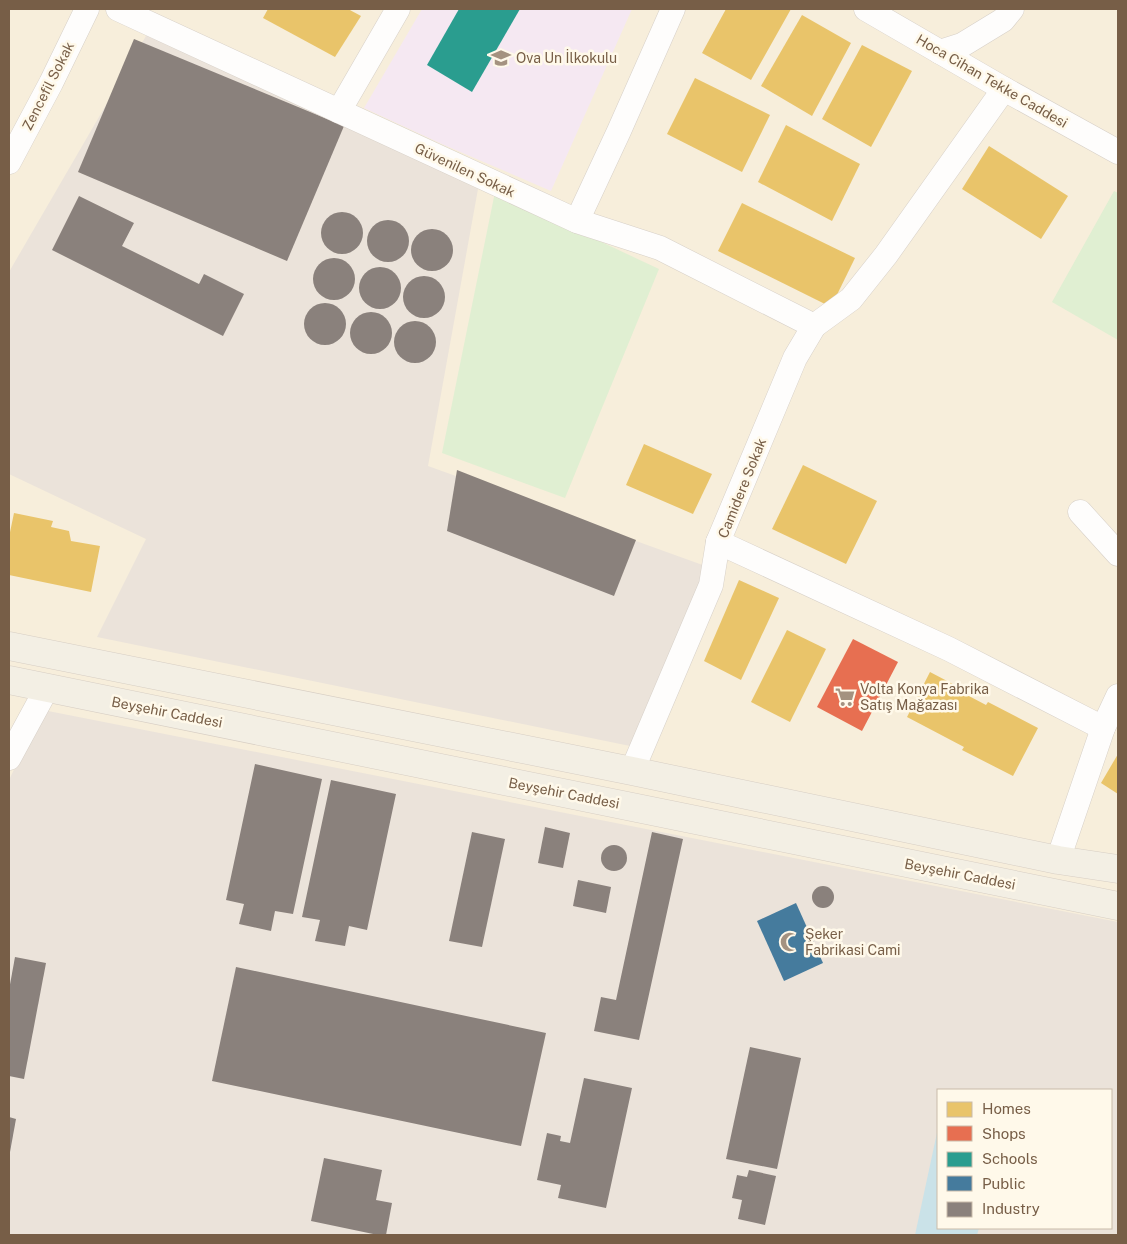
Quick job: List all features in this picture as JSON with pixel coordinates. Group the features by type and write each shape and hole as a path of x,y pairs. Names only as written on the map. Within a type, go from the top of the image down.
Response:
{"main road":[{"path":"9,646 632,771 1058,860 1118,869"},
{"name":"Beyşehir Caddesi","path":"9,680 1118,906"}],"street":[{"name":"Zencefil Sokak","path":"9,162 51,83 87,9"},
{"name":"Güvenilen Sokak","path":"118,9 577,221 660,248 814,326"},
{"path":"339,111 398,9"},
{"path":"577,221 673,9"},
{"name":"Hoca Cihan Tekke Caddesi","path":"866,9 1118,152"},
{"path":"940,52 962,45 979,35 1003,20 1012,9"},
{"name":"Camidere Sokak","path":"1004,89 886,255 851,299 814,326 796,358 718,542 949,649 1103,728"},
{"path":"1080,512 1118,554"},
{"path":"632,771 711,584 718,542"},
{"path":"9,758 46,688"},
{"path":"1058,860 1103,728 1118,696"}],"shaded area":[{"path":"9,9 1118,9 1118,1235 9,1235"},
{"name":"Ova Un İlkokulu","path":"422,9 632,9 551,191 364,108"},
{"path":"150,29 478,189 428,466 722,572 635,747 97,637 146,539 9,474 9,272"},
{"path":"43,710 1118,922 1118,1235 9,1235 9,780"}],"green space":[{"path":"1114,191 1118,193 1118,340 1052,302"},
{"path":"495,192 659,269 565,498 442,453"}],"water":[{"path":"937,1133 937,1229 979,1229 977,1235 915,1235"}],"building: Homes":[{"path":"268,9 348,9 361,16 335,57 263,18"},
{"path":"726,9 791,9 751,80 702,53"},
{"path":"802,15 851,43 812,116 761,86"},
{"path":"862,45 912,71 871,147 822,119"},
{"path":"695,78 770,115 742,172 667,134"},
{"path":"786,125 860,164 832,221 758,182"},
{"path":"989,146 1068,196 1041,239 962,189"},
{"path":"742,203 855,258 831,307 718,251"},
{"path":"644,444 712,474 693,514 626,485"},
{"path":"803,465 877,501 846,564 772,529"},
{"path":"14,513 53,521 51,527 69,531 71,541 100,546 91,592 9,575 9,537"},
{"path":"739,580 779,598 741,680 704,661"},
{"path":"787,630 826,649 790,722 751,702"},
{"path":"930,672 968,692 967,695 986,705 988,702 1038,728 1013,776 962,750 964,747 907,717"},
{"path":"1118,754 1118,794 1101,783"}],"building: Shops":[{"path":"853,639 898,662 862,731 817,707"}],"building: Schools":[{"path":"459,9 520,9 472,92 427,65"}],"building: Public":[{"name":"Şeker Fabrikasi Cami","path":"796,903 823,963 784,981 757,921"}],"building: Industry":[{"path":"134,39 344,126 287,261 78,172"},
{"path":"79,196 134,223 122,246 199,284 204,274 244,294 223,336 52,250"},
{"path":"346,212 354,215 360,221 363,233 360,245 354,251 338,254 330,251 324,245 321,229 324,221 330,215"},
{"path":"384,220 392,220 403,226 409,241 403,256 392,262 384,262 373,256 367,245 367,237 373,226"},
{"path":"428,229 436,229 447,235 453,250 447,265 436,271 428,271 417,265 411,254 411,246 417,235"},
{"path":"338,258 346,261 352,267 355,279 352,291 346,297 330,300 322,297 316,291 313,275 316,267 322,261"},
{"path":"384,267 392,270 398,276 401,288 398,300 392,306 376,309 368,306 362,300 359,284 362,276 368,270"},
{"path":"428,276 436,279 442,285 445,297 442,309 436,315 420,318 412,315 406,309 403,293 406,285 412,279"},
{"path":"321,303 329,303 340,309 346,324 340,339 329,345 321,345 310,339 304,328 304,320 310,309"},
{"path":"375,312 383,315 389,321 392,333 389,345 383,351 367,354 359,351 353,345 350,329 353,321 359,315"},
{"path":"419,321 427,324 433,330 436,342 433,354 427,360 411,363 403,360 397,354 394,338 397,330 403,324"},
{"path":"457,470 636,540 614,596 447,531"},
{"path":"255,764 322,779 293,914 275,911 271,931 239,924 244,904 226,900"},
{"path":"331,780 396,794 367,930 349,926 345,946 315,941 320,920 302,917"},
{"path":"545,827 570,833 563,868 538,863"},
{"path":"472,832 505,839 482,947 449,941"},
{"path":"652,832 683,839 639,1040 594,1031 601,997 616,1000"},
{"path":"614,845 623,849 627,858 623,867 614,871 605,867 601,858 605,849"},
{"path":"578,880 611,887 606,913 573,906"},
{"path":"823,886 831,889 834,897 831,905 823,908 815,905 812,897 815,889"},
{"path":"15,957 46,963 24,1079 9,1076 9,990"},
{"path":"236,967 546,1033 521,1146 212,1081"},
{"path":"750,1047 801,1058 777,1169 726,1159"},
{"path":"584,1078 632,1088 606,1208 558,1198 561,1185 537,1180 547,1133 561,1136 560,1141 570,1143"},
{"path":"9,1117 16,1119 10,1152 9,1152"},
{"path":"324,1158 382,1170 376,1200 392,1203 386,1235 311,1221"},
{"path":"749,1170 776,1176 765,1225 738,1219 742,1200 732,1198 737,1175 747,1177"}],"place":[{"name":"Ova Un İlkokulu","path":"501,58"},
{"name":"Volta Konya Fabrika Satış Mağazası","path":"845,697"},
{"name":"Şeker Fabrikasi Cami","path":"790,942"}]}
